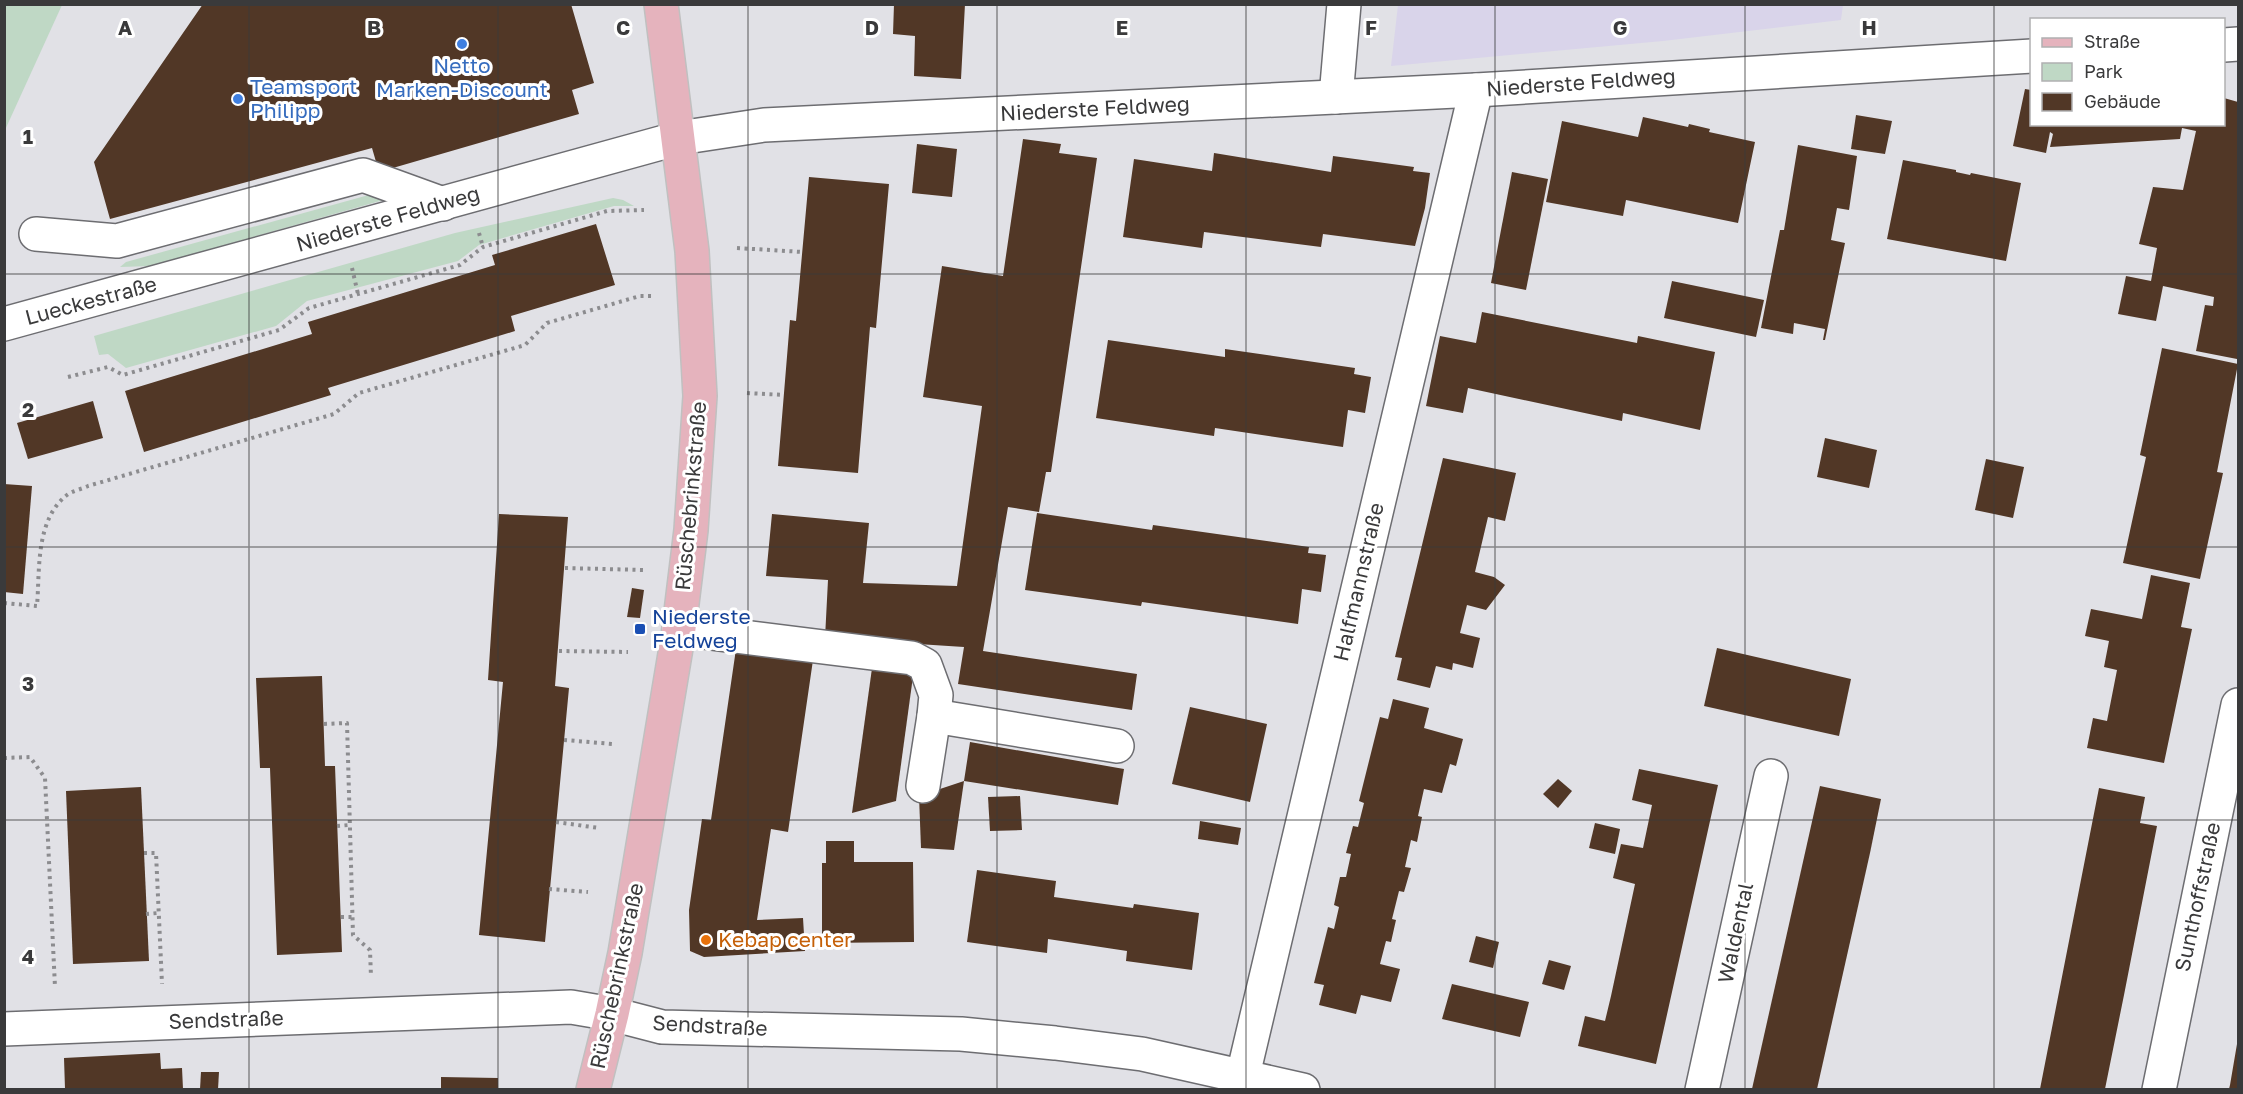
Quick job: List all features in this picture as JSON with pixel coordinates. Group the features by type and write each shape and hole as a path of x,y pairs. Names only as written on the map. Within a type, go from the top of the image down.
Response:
{"main road":[{"name":"Rüschebrinkstraße","path":"593,1089 612,1014 655,783 679,629 691,530 700,396 692,251 661,4"}],"street":[{"path":"1336,97 1344,4"},
{"name":"Niederste Feldweg","path":"178,278 679,138 764,125 1476,90 2030,56"},
{"name":"Halfmannstraße","path":"1243,1075 1476,90"},
{"path":"36,234 117,241 363,175 443,204"},
{"name":"Lueckestraße","path":"4,324 178,278"},
{"path":"679,629 912,658 925,665 936,695 923,786"},
{"name":"Sunthoffstraße","path":"2159,1089 2238,705"},
{"path":"934,716 1117,746"},
{"name":"Waldental","path":"1702,1089 1771,776"},
{"name":"Sendstraße","path":"4,1029 572,1007 612,1014 662,1027 961,1034 1142,1054 1304,1089"}],"path":[{"path":"68,377 108,367 123,375 146,369 279,330 309,308 460,265 483,247 607,211 644,210"},
{"path":"737,248 803,252"},
{"path":"351,267 358,294"},
{"path":"4,603 37,606 44,531 52,511 67,495 131,473 334,414 359,393 525,345 547,322 640,296 652,296"},
{"path":"747,393 784,395"},
{"path":"565,568 643,570"},
{"path":"558,651 628,652"},
{"path":"324,724 347,723 353,935 370,950 371,987"},
{"path":"564,740 614,744"},
{"path":"4,758 30,757 45,778 55,991"},
{"path":"556,822 599,828"},
{"path":"337,826 349,825"},
{"path":"144,853 156,853 162,985"},
{"path":"549,889 588,892"},
{"path":"146,914 158,914"},
{"path":"341,917 353,917"}],"shaded area":[{"path":"1398,4 1843,5 1841,20 1663,41 1391,66"}],"green space":[{"path":"4,5 62,5 5,130"},
{"path":"376,193 387,199 151,266 120,267 126,262"},
{"path":"613,198 634,206 614,206 479,245 458,261 307,301 276,326 126,368 108,354 99,355 94,336 455,233"}],"building":[{"path":"203,4 571,4 594,83 572,90 579,114 379,172 372,148 110,219 94,162"},
{"path":"894,4 965,4 961,79 914,76 915,36 893,34"},
{"path":"2025,89 2030,90 2030,126 2225,126 2225,98 2238,102 2237,359 2196,351 2205,305 2213,306 2214,297 2163,286 2156,321 2118,314 2126,276 2151,281 2157,248 2139,244 2153,187 2183,190 2196,131 2182,128 2180,139 2050,147 2053,134 2050,132 2046,153 2013,146"},
{"path":"1856,115 1892,121 1885,154 1851,149"},
{"path":"1643,117 1688,127 1689,124 1710,129 1709,132 1755,142 1738,223 1626,200 1623,216 1546,202 1562,121 1638,137"},
{"path":"1023,139 1061,144 1059,153 1097,158 1051,472 1046,472 1039,512 1008,507 983,651 1137,674 1132,710 958,684 964,647 825,638 828,580 766,576 772,514 869,523 863,583 957,586 982,406 923,397 942,266 1003,276"},
{"path":"917,144 957,149 952,197 912,193"},
{"path":"1798,145 1857,156 1849,210 1837,208 1831,240 1845,243 1825,340 1823,340 1825,329 1794,323 1793,334 1761,328 1780,230 1784,230"},
{"path":"1214,153 1331,172 1333,156 1414,167 1413,171 1430,173 1425,208 1415,246 1323,234 1321,247 1204,232 1202,248 1123,237 1134,159 1212,171"},
{"path":"1903,160 1956,170 1956,172 1970,175 1971,173 2021,183 2006,261 1887,239"},
{"path":"1512,172 1548,179 1526,290 1491,283"},
{"path":"809,177 889,184 876,328 870,327 858,473 778,466 790,320 796,321"},
{"path":"596,224 615,285 511,316 515,331 328,388 331,395 144,452 125,391 312,334 308,322 495,265 492,255"},
{"path":"1672,281 1764,300 1756,337 1664,318"},
{"path":"1482,312 1637,343 1638,336 1715,352 1700,430 1623,413 1622,421 1468,388 1463,413 1426,406 1440,336 1476,343"},
{"path":"1108,340 1225,357 1225,349 1355,368 1354,374 1371,377 1365,413 1348,410 1343,447 1215,428 1214,436 1096,418"},
{"path":"2162,348 2238,364 2217,472 2223,473 2200,579 2123,563 2146,457 2140,455"},
{"path":"93,401 103,438 28,459 17,423"},
{"path":"1825,438 1877,450 1869,488 1817,477"},
{"path":"1443,458 1516,473 1505,521 1488,517 1475,572 1494,577 1505,585 1486,610 1467,605 1460,633 1480,638 1473,668 1453,663 1452,670 1436,666 1430,688 1397,680 1402,658 1395,657"},
{"path":"1986,459 2024,467 2013,518 1975,510"},
{"path":"4,484 32,486 23,594 4,592"},
{"path":"1037,513 1152,530 1153,525 1309,547 1308,553 1326,555 1321,592 1302,589 1298,624 1142,602 1141,606 1025,590"},
{"path":"499,514 568,517 555,686 569,688 545,942 479,935 503,682 488,680"},
{"path":"2151,575 2190,583 2181,627 2192,629 2164,763 2087,748 2093,718 2107,721 2117,670 2104,667 2109,641 2085,636 2091,609 2142,619"},
{"path":"632,588 644,590 640,618 627,617"},
{"path":"1717,648 1851,679 1839,736 1704,706"},
{"path":"736,649 813,660 788,832 771,829 757,920 803,918 805,951 704,957 690,951 689,910 702,819 711,820"},
{"path":"873,661 914,669 896,801 852,813"},
{"path":"322,676 325,766 335,766 342,952 277,955 270,768 260,768 256,678"},
{"path":"1393,699 1429,708 1424,728 1463,739 1456,766 1450,764 1442,793 1424,789 1418,816 1422,817 1417,842 1411,840 1405,867 1411,868 1404,892 1399,891 1392,919 1396,920 1391,942 1386,941 1380,964 1400,969 1391,1002 1361,995 1356,1014 1319,1005 1324,985 1314,983 1328,927 1334,929 1339,907 1334,905 1340,877 1346,877 1351,854 1346,853 1353,826 1358,827 1364,803 1359,801 1380,717 1388,719"},
{"path":"1190,707 1267,724 1250,802 1172,784"},
{"path":"970,742 1124,769 1118,805 964,781"},
{"path":"1639,769 1718,785 1656,1064 1578,1046 1585,1016 1605,1021 1611,996 1635,884 1613,878 1621,844 1643,848 1652,805 1632,800"},
{"path":"1558,779 1572,791 1558,808 1543,794"},
{"path":"964,781 954,850 921,848 919,796"},
{"path":"1820,786 1881,799 1870,853 1817,1089 1752,1089"},
{"path":"141,787 149,961 73,964 66,791"},
{"path":"2099,788 2145,797 2140,823 2157,826 2124,995 2105,1089 2040,1089"},
{"path":"1020,796 1022,830 990,831 988,797"},
{"path":"1200,821 1241,828 1238,845 1198,839"},
{"path":"1595,823 1620,829 1615,854 1589,848"},
{"path":"826,841 854,841 854,862 913,862 914,942 822,943 822,863 826,863"},
{"path":"977,870 1056,881 1054,897 1133,908 1134,904 1199,913 1192,970 1126,961 1127,951 1048,939 1047,953 967,942"},
{"path":"1476,936 1499,942 1493,968 1469,962"},
{"path":"1549,960 1571,966 1564,990 1542,984"},
{"path":"1452,984 1529,1002 1520,1037 1442,1019"},
{"path":"2237,1044 2238,1089 2229,1089 2230,1085"},
{"path":"160,1053 161,1069 182,1068 183,1089 65,1089 64,1058"},
{"path":"201,1072 219,1072 218,1089 200,1089"},
{"path":"441,1077 498,1078 498,1089 441,1089"}],"place":[{"name":"Netto Marken-Discount","path":"462,44"},
{"name":"Teamsport Philipp","path":"238,99"},
{"name":"Niederste Feldweg","path":"640,629"},
{"name":"Kebap center","path":"706,940"}]}
